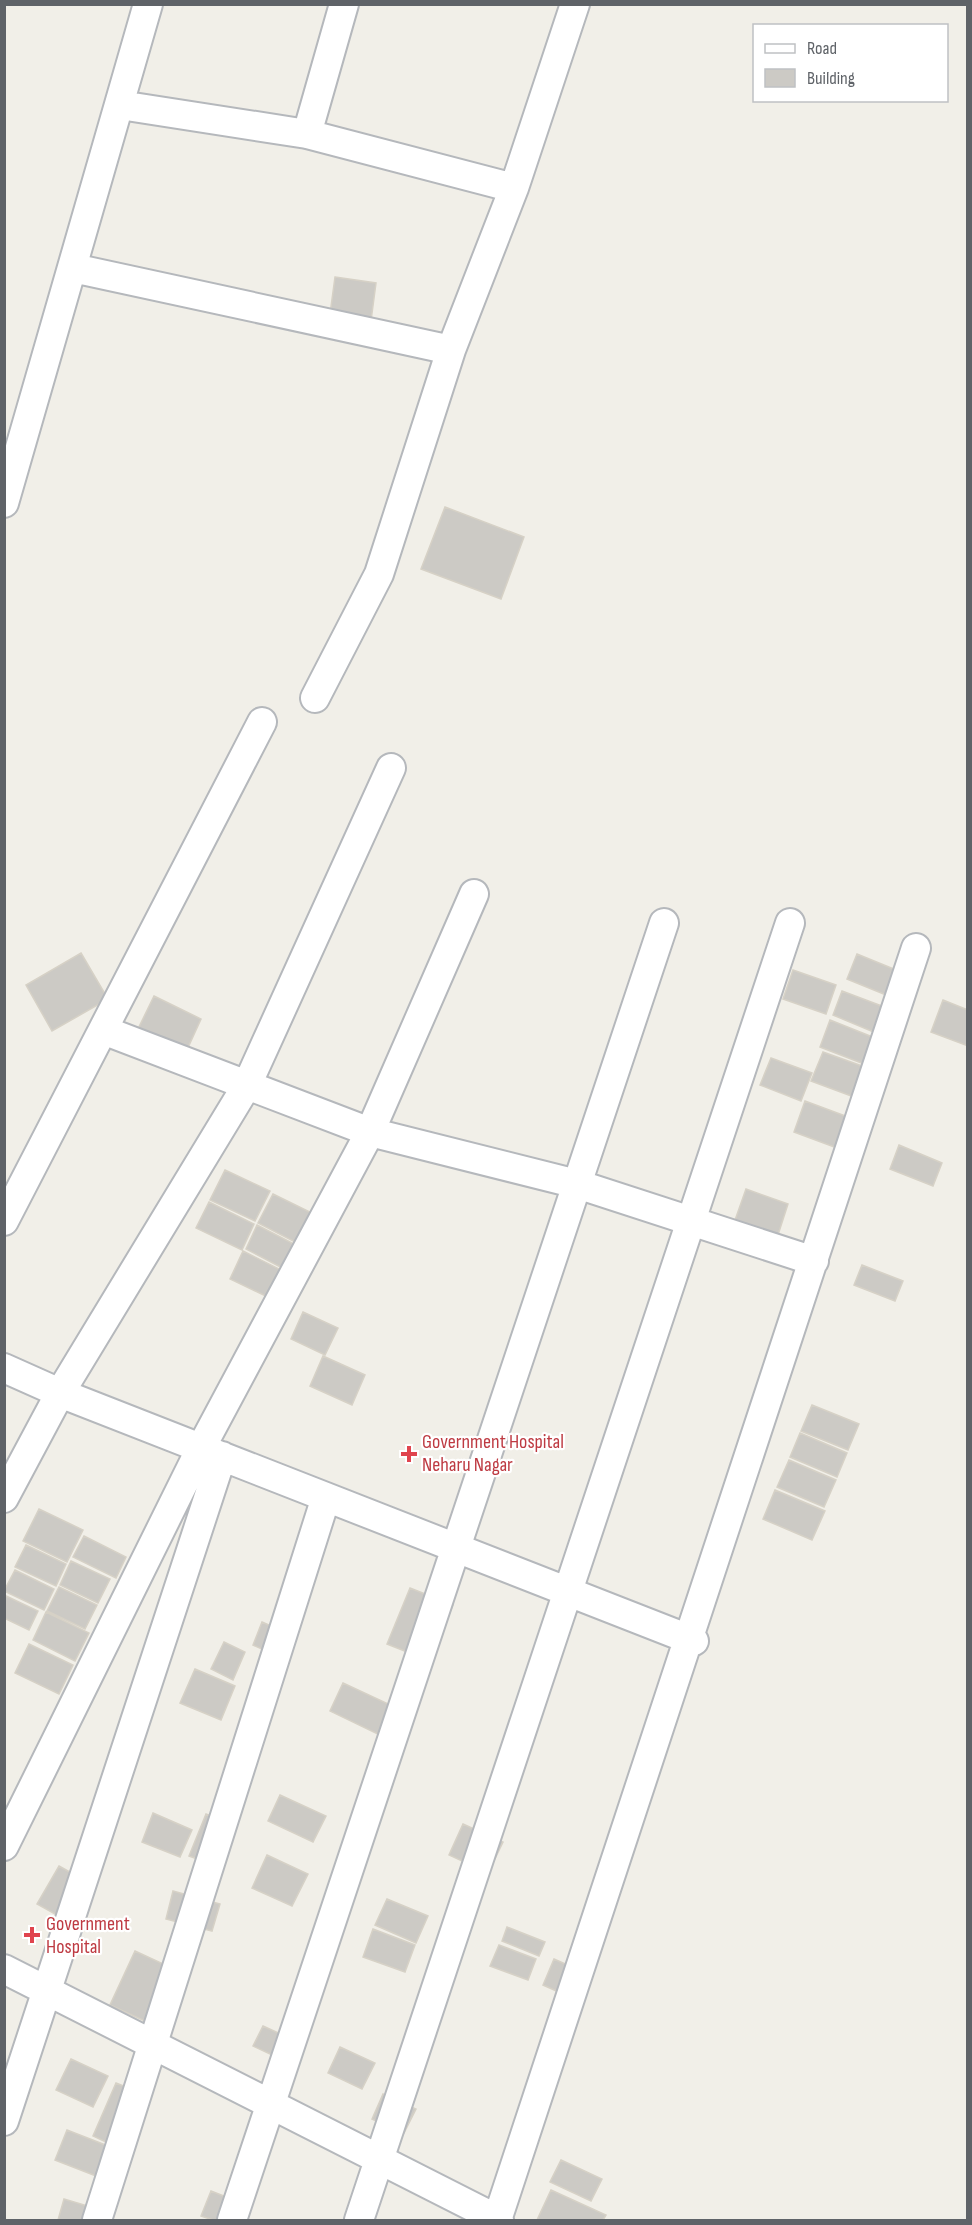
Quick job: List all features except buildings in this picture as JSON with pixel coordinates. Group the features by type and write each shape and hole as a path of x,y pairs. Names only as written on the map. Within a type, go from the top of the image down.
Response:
{"street":[{"path":"4,503 148,4"},
{"path":"307,134 344,4"},
{"path":"315,698 379,574 452,350 514,188 574,4"},
{"path":"120,105 307,134 514,188"},
{"path":"73,268 452,350"},
{"path":"4,1221 262,722"},
{"path":"4,1498 60,1393 247,1085 391,768"},
{"path":"4,1846 212,1452 370,1132 474,894"},
{"path":"232,2220 664,922"},
{"path":"359,2220 790,923"},
{"path":"4,1969 498,2220 691,1639 916,948"},
{"path":"103,1030 370,1132 577,1184 814,1261"},
{"path":"4,1368 60,1393 691,1639"},
{"path":"4,2121 47,1991 212,1452"},
{"path":"97,2220 326,1497"}],"place":[{"name":"Government Hospital Neharu Nagar","path":"409,1454"},
{"name":"Government Hospital","path":"32,1935"}]}
